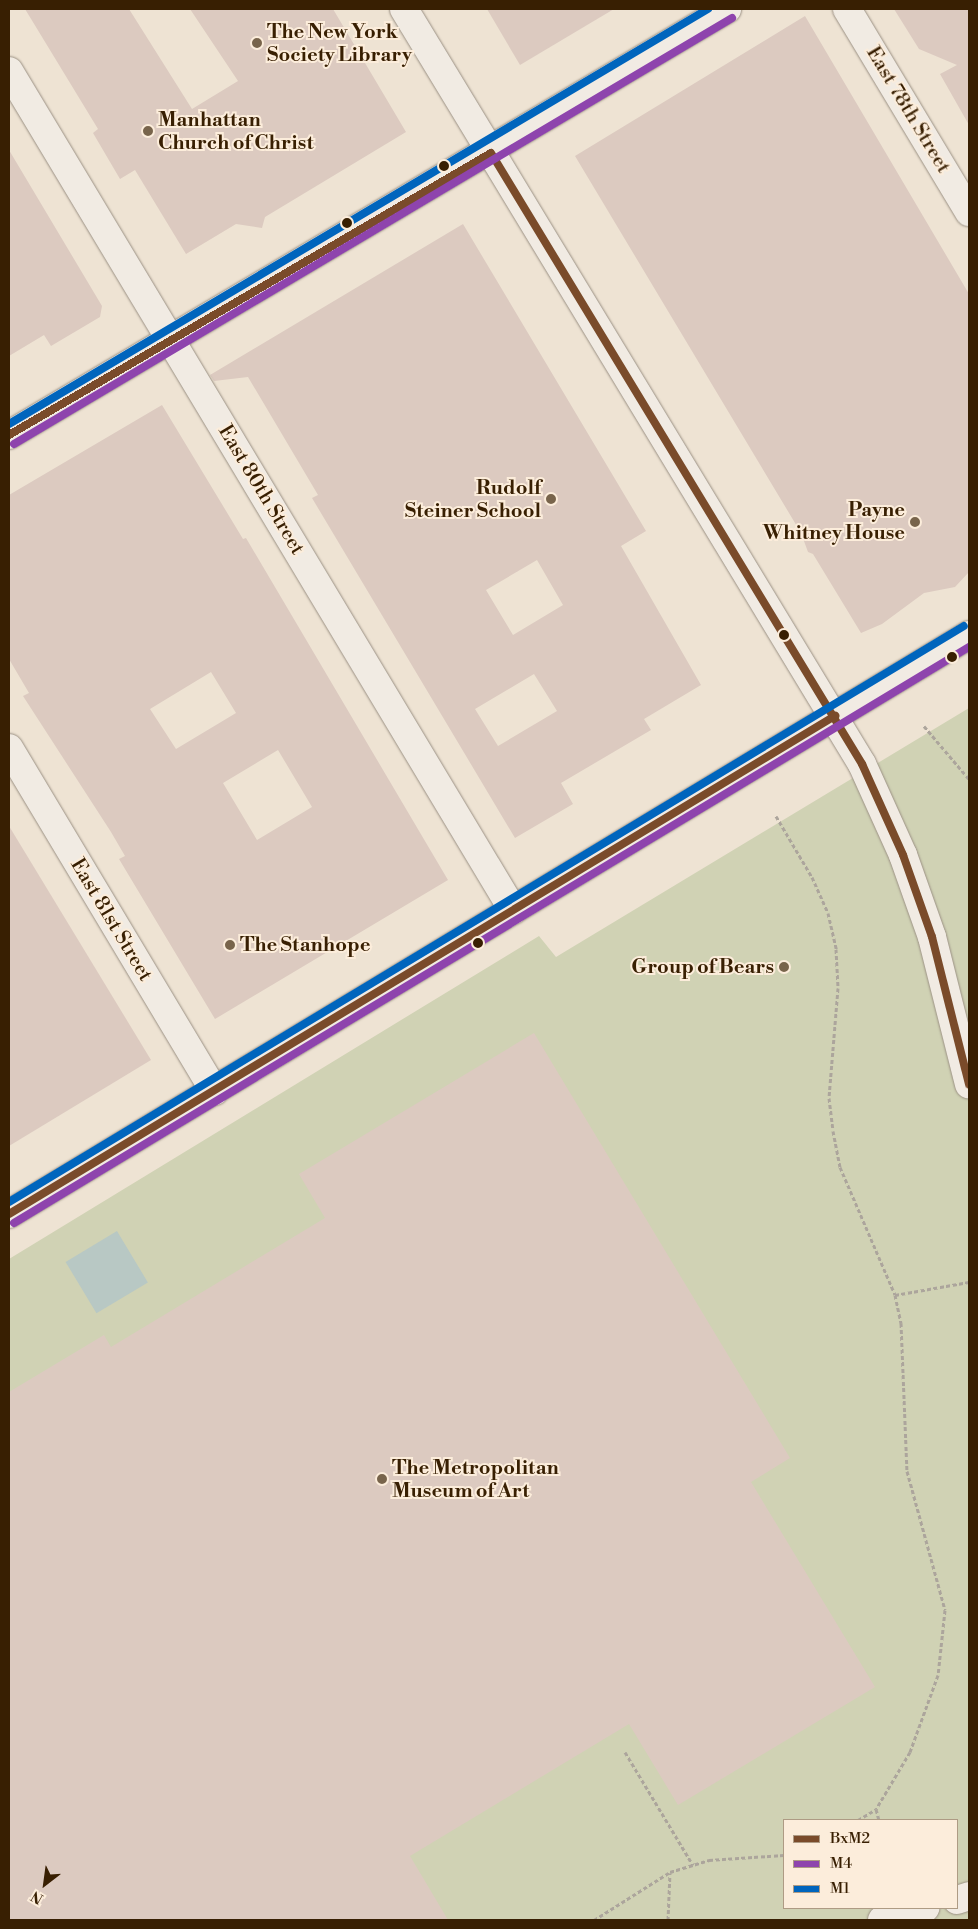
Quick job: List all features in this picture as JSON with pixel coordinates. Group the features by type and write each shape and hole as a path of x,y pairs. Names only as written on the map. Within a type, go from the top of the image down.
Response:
{"main road":[{"path":"404,9 834,716 875,789 906,863 934,946 969,1084"},
{"path":"9,435 170,338 491,152 727,9"},
{"name":"East 78th Street","path":"848,9 969,212"},
{"name":"East 80th Street","path":"9,71 513,910"},
{"path":"9,1214 969,635"},
{"name":"East 81st Street","path":"9,748 214,1091"},
{"path":"882,1920 921,1909"}],"path":[{"path":"924,726 969,779"},
{"path":"776,816 828,913 836,949 838,988 829,1066 833,1131 840,1167 895,1295 902,1336 901,1419 907,1471 940,1584 944,1637 938,1675 910,1752 876,1809 860,1819"},
{"path":"895,1295 969,1282"},
{"path":"626,1752 693,1865"},
{"path":"876,1809 880,1819"},
{"path":"594,1920 670,1872 693,1865 783,1856"},
{"path":"668,1920 670,1872"}],"green space":[{"path":"969,708 969,1920 9,1920 9,1259 539,936 556,957"}],"shaded area":[{"path":"117,1231 148,1282 96,1313 66,1262"}],"building":[{"path":"25,9 129,9 192,109 238,81 190,9 333,9 406,132 265,217 262,228 236,224 186,254 135,170 120,179 93,133 98,129"},
{"path":"487,9 614,9 520,65"},
{"path":"894,9 969,9 969,125 940,74 957,65 919,49"},
{"path":"805,16 969,294 969,572 955,587 924,593 882,624 861,633 813,554 808,552 801,533 575,156"},
{"path":"9,150 102,306 100,317 51,346 44,335 9,356"},
{"path":"463,224 646,531 621,546 701,685 644,719 651,730 561,783 573,804 515,838 312,498 318,495 248,377 214,381 210,375","holes":["537,560 563,605 513,635 486,590","534,674 557,711 498,746 475,709"]},
{"path":"162,405 243,539 246,538 448,880 215,1019 119,859 125,856 111,832 23,696 29,693 9,659 9,495","holes":["211,672 236,713 176,749 150,709","278,750 312,807 257,840 223,783"]},
{"path":"9,826 151,1060 9,1146"},
{"name":"The Metropolitan Museum of Art","path":"534,1033 790,1458 751,1482 875,1687 678,1805 629,1724 410,1856 448,1920 9,1920 9,1392 104,1335 111,1347 325,1218 299,1174"}],"transit line":[{"name":"M1","path":"9,424 708,9"},
{"name":"M4","path":"14,444 732,18"},
{"name":"BxM2","path":"9,435 491,153 862,764 903,855 932,937 969,1084"},
{"name":"M1","path":"9,1202 964,626"},
{"name":"M4","path":"14,1223 969,647"},
{"name":"BxM2","path":"9,1214 835,716"}],"place":[{"name":"The New York Society Library","path":"257,43"},
{"name":"Manhattan Church of Christ","path":"148,131"},
{"name":"Rudolf Steiner School","path":"551,499"},
{"name":"Payne Whitney House","path":"915,522"},
{"name":"The Stanhope","path":"230,945"},
{"name":"Group of Bears","path":"784,967"},
{"name":"The Metropolitan Museum of Art","path":"382,1479"}]}
